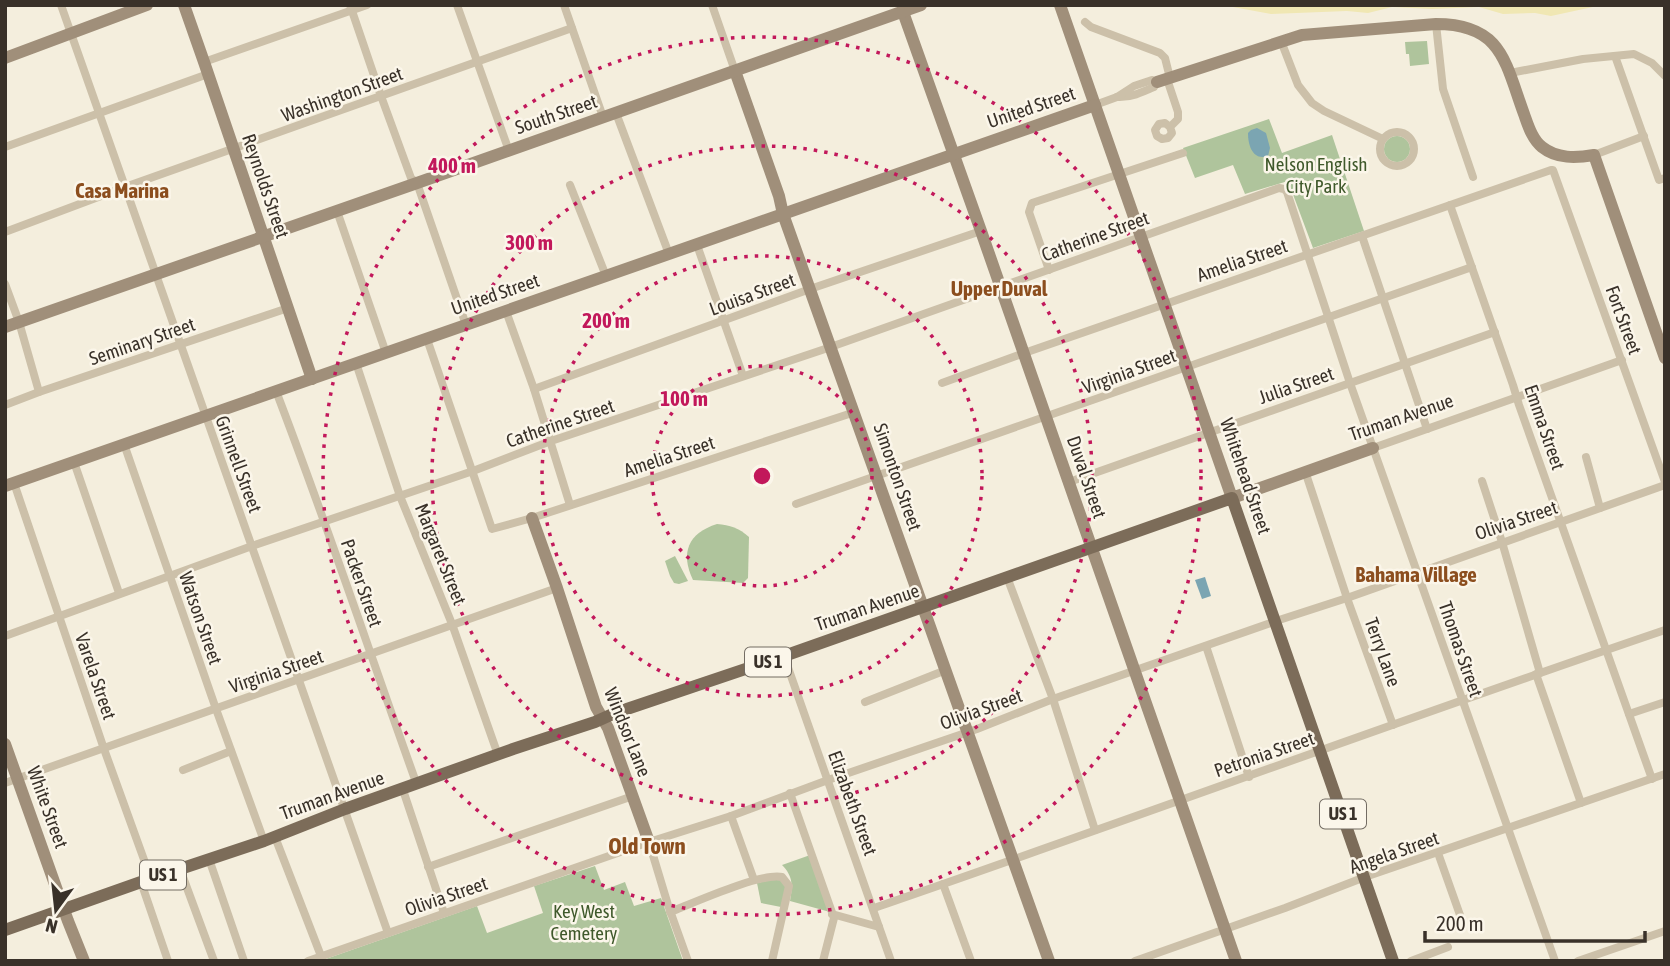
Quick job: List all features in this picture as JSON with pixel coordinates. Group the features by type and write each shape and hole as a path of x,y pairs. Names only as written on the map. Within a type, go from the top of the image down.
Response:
{"main road":[{"name":"Truman Avenue","path":"5,930 1232,498"},
{"name":"Whitehead Street","path":"1232,498 1393,961"}],"street":[{"name":"Grinnell Street","path":"61,5 388,933"},
{"path":"5,58 147,5"},
{"name":"Reynolds Street","path":"184,5 312,379"},
{"path":"5,147 99,113 350,8 367,5"},
{"path":"457,5 509,150"},
{"path":"564,5 669,254"},
{"name":"Simonton Street","path":"712,5 783,214 1049,961"},
{"name":"South Street","path":"5,327 735,71 902,8 921,5"},
{"name":"Whitehead Street","path":"1060,5 1232,498"},
{"path":"350,8 411,178 418,183 466,325"},
{"name":"Duval Street","path":"902,8 1236,961"},
{"path":"1085,22 1091,27 1160,52 1165,58 1165,80 1179,116 1170,127"},
{"path":"1436,24 1443,89 1473,177"},
{"name":"United Street","path":"10,485 1117,97 1134,86 1152,80 1165,80 1302,35 1436,24 1452,24 1476,31 1497,47 1506,60 1529,127 1539,144 1563,157 1594,155"},
{"name":"Washington Street","path":"5,232 572,28"},
{"path":"1281,41 1298,85 1312,103 1383,139"},
{"path":"1510,73 1583,59 1634,54 1652,64 1665,76"},
{"path":"1615,56 1662,179"},
{"path":"1392,133 1403,133 1414,146 1412,157 1399,166 1388,164 1381,155 1383,139 1392,133"},
{"path":"1644,136 1594,155 1665,358"},
{"path":"1049,270 1029,212 1032,203 1183,153"},
{"name":"Amelia Street","path":"942,383 1553,170"},
{"name":"Fort Street","path":"1553,170 1665,483"},
{"path":"570,185 606,276"},
{"name":"Catherine Street","path":"5,636 252,546 1279,188 1284,189"},
{"name":"Thomas Street","path":"1284,189 1555,961"},
{"name":"Emma Street","path":"1450,205 1652,779"},
{"path":"337,211 386,353"},
{"name":"Louisa Street","path":"534,389 810,289 981,231"},
{"path":"1362,236 1427,429"},
{"path":"697,245 743,376"},
{"name":"Virginia Street","path":"796,504 1472,267"},
{"path":"5,284 39,392"},
{"name":"Seminary Street","path":"5,405 288,308"},
{"path":"506,311 534,389 570,505"},
{"name":"Julia Street","path":"1069,482 1495,332"},
{"path":"427,339 473,471"},
{"name":"Truman Avenue","path":"1232,498 1622,360"},
{"name":"Margaret Street","path":"356,363 400,496 452,624 498,755"},
{"name":"Packer Street","path":"276,391 417,785"},
{"name":"Amelia Street","path":"473,471 492,529 855,412"},
{"name":"Watson Street","path":"124,444 231,751 321,956"},
{"path":"1586,457 1600,508"},
{"path":"74,462 118,593"},
{"name":"Terry Lane","path":"1305,471 1393,725"},
{"path":"1482,481 1502,542 1538,673 1581,803"},
{"name":"Olivia Street","path":"308,961 731,816 828,779 1347,598 1665,483"},
{"name":"Varela Street","path":"10,485 104,748 146,880 167,961"},
{"name":"Windsor Lane","path":"532,518 597,707 608,728 633,796 688,961"},
{"path":"1007,577 1053,699 1095,830"},
{"name":"Virginia Street","path":"11,781 557,588"},
{"name":"Petronia Street","path":"874,908 1665,629"},
{"path":"1206,646 1249,777"},
{"name":"Elizabeth Street","path":"784,656 891,961"},
{"path":"864,702 946,670"},
{"path":"1629,714 1665,702"},
{"name":"White Street","path":"5,744 11,781 84,961"},
{"path":"183,770 231,751"},
{"name":"Angela Street","path":"1140,960 1364,877 1665,774"},
{"path":"403,789 444,913"},
{"path":"790,793 834,918 823,961"},
{"path":"428,867 633,796"},
{"path":"731,816 754,880"},
{"path":"1438,853 1460,915"},
{"path":"209,859 244,961"},
{"path":"180,869 214,961"},
{"path":"670,912 754,880 775,875 782,877 789,886 772,961"},
{"path":"943,884 971,961"},
{"path":"832,914 880,927"},
{"path":"1578,961 1665,931"},
{"path":"1411,961 1448,947"}],"green space":[{"path":"1427,41 1429,64 1410,66 1405,42"},
{"name":"Nelson English City Park","path":"1269,119 1282,153 1332,135 1364,231 1313,248 1288,181 1245,194 1233,165 1195,178 1183,148"},
{"path":"1397,136 1406,140 1410,149 1406,158 1397,162 1388,158 1384,149 1388,140"},
{"path":"717,524 734,527 749,537 748,578 743,583 693,580 687,561 689,545 699,533"},
{"path":"675,556 688,581 679,584 674,583 665,561"},
{"path":"813,854 830,912 790,901 791,882 782,865"},
{"name":"Key West Cemetery","path":"595,866 604,890 625,882 634,906 661,898 683,961 320,961 477,906 487,933 543,913 534,886"},
{"path":"780,878 786,885 781,907 761,903 757,883"}],"sand":[{"path":"1222,5 1602,5 1551,16 1535,13 1503,14 1479,7 1392,7 1368,13 1347,11 1271,14"}],"water":[{"path":"1257,128 1266,133 1270,148 1268,156 1255,154 1250,147 1248,133"},
{"path":"1205,577 1211,596 1202,599 1195,580"}],"district":[{"name":"Casa Marina","path":"122,191"},
{"name":"Upper Duval","path":"999,289"},
{"name":"Bahama Village","path":"1416,575"},
{"name":"Old Town","path":"647,846"}]}
